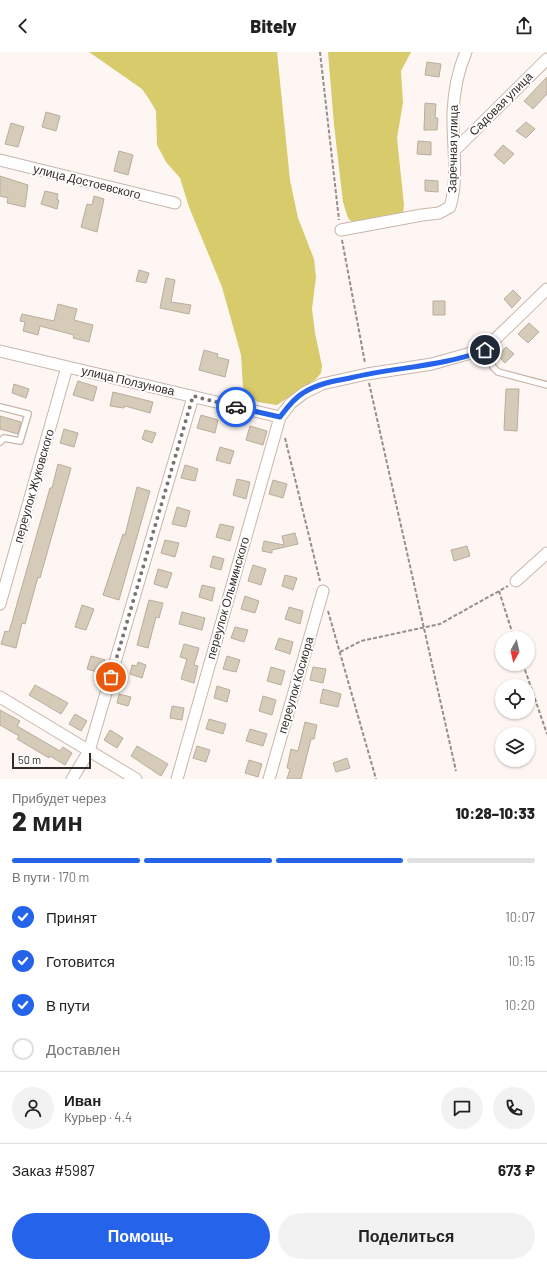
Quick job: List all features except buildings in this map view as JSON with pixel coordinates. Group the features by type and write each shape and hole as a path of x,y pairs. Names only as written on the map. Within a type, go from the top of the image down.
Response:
{"street":[{"name":"Заречная улица","path":"341,230 422,214 439,213 450,207 453,197 455,150 453,113 454,100 462,60 466,52"},
{"name":"Садовая улица","path":"455,150 547,59"},
{"name":"улица Достоевского","path":"0,160 175,203"},
{"path":"280,417 291,402 304,393 322,384 367,374 432,364 485,350 547,289"},
{"name":"улица Ползунова","path":"0,351 280,417"},
{"name":"переулок Жуковского","path":"0,604 67,367"},
{"path":"72,779 89,750 193,396"},
{"name":"переулок Ольминского","path":"177,779 280,417"},
{"path":"516,581 547,553"},
{"name":"переулок Косиора","path":"269,779 323,591"},
{"path":"0,697 136,779"}],"lane":[{"path":"485,350 493,367 498,372 547,385"},
{"path":"0,406 28,414 20,441 4,438 0,442"}],"path":[{"path":"320,52 341,230 367,374 456,771"},
{"path":"340,652 361,641 440,624 516,581"},
{"path":"499,591 512,631"},
{"path":"525,671 547,734"}],"shaded area":[{"path":"89,52 277,52 290,180 298,218 314,259 316,277 312,309 322,366 321,373 316,379 277,405 258,402 248,396 243,388 241,355 222,287 189,207 180,178 166,162 157,145 156,111 142,89"},
{"path":"328,52 411,52 401,71 403,103 397,138 404,205 403,213 398,216 356,222 351,221 348,218 343,202 334,125"}],"way so far":[{"path":"111,677 193,396 236,407"}],"route":[{"path":"236,407 280,417 291,402 304,393 322,384 367,374 432,364 485,350"}]}
